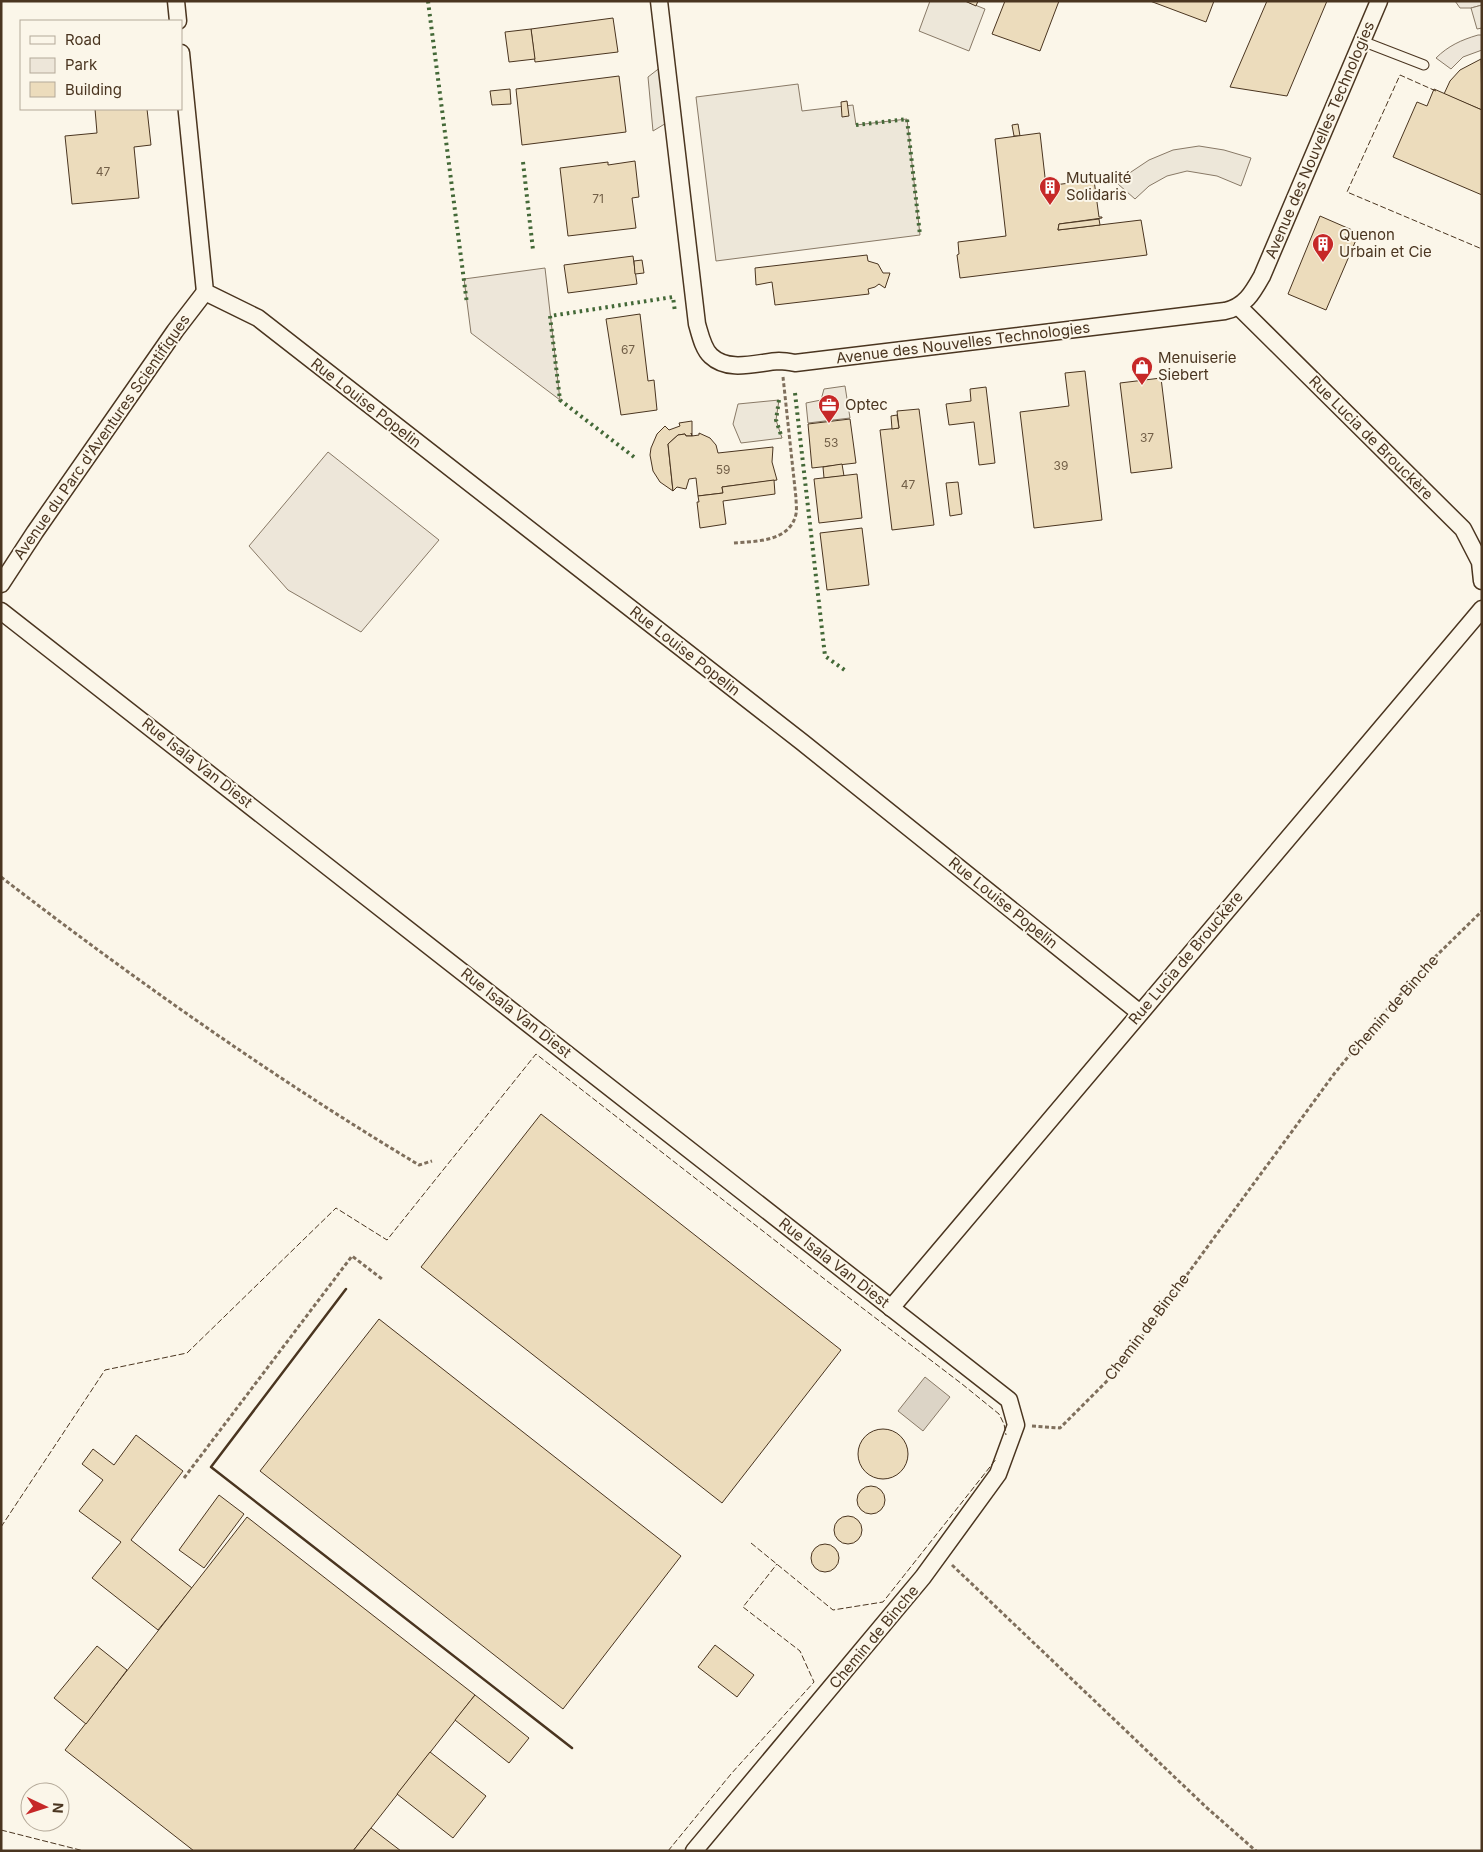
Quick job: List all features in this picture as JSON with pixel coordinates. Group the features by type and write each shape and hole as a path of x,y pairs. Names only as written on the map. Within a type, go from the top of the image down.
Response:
{"street":[{"path":"176,1 178,20"},
{"name":"Avenue des Nouvelles Technologies","path":"659,1 697,324 710,356 724,363 742,366 781,361 795,363 1225,311 1239,307 1252,294 1262,276 1379,1"},
{"path":"182,63 205,292"},
{"name":"Rue Louise Popelin","path":"205,292 258,318 802,742 1140,1013"},
{"name":"Avenue du Parc d'Aventures Scientifiques","path":"1,584 40,524 175,331 205,292"},
{"name":"Rue Lucia de Brouckère","path":"1239,307 1462,529 1480,562 1482,581"},
{"name":"Rue Lucia de Brouckère","path":"891,1308 1482,609"},
{"name":"Rue Isala Van Diest","path":"1,611 1009,1400 1016,1425"},
{"name":"Chemin de Binche","path":"694,1851 941,1554 998,1474 1016,1425"}],"lane":[{"path":"1362,40 1424,65"}],"path":[{"path":"734,543 767,540 782,534 791,528 796,514 796,498 781,361"},
{"path":"1,877 138,978 265,1068 342,1119 419,1165 432,1161"},
{"name":"Chemin de Binche","path":"1016,1425 1060,1428 1115,1373 1334,1074 1434,958 1482,911"},
{"path":"184,1478 352,1256 382,1279"},
{"path":"941,1554 1206,1808 1256,1851"}],"green space":[{"path":"1455,1 1482,1 1482,5 1460,8"},
{"path":"1482,35 1482,50 1463,57 1451,69 1436,58 1455,44"},
{"path":"545,268 560,400 471,333 464,279"},
{"path":"328,452 439,540 361,632 288,590 249,546"}],"shaded area":[{"path":"930,1 965,1 985,9 969,51 919,31"},
{"path":"1482,5 1482,28 1477,29 1471,8"},
{"path":"666,63 673,119 653,131 648,77"},
{"path":"798,84 802,111 853,105 856,125 907,119 920,235 716,261 696,97"},
{"path":"1199,146 1224,150 1251,158 1241,186 1217,176 1187,171 1167,176 1149,186 1135,199 1118,184 1131,172 1149,160 1173,150"},
{"path":"845,386 850,418 808,423 806,403 821,400 824,389"},
{"path":"779,400 776,420 782,438 741,443 733,424 738,404"},
{"path":"925,1377 950,1397 923,1431 898,1411"}],"building":[{"path":"965,1 978,1 976,6"},
{"path":"1005,1 1059,1 1040,51 992,34"},
{"path":"1150,1 1214,1 1206,22"},
{"path":"1267,1 1327,1 1287,96 1230,87"},
{"path":"613,18 618,52 535,62 531,29"},
{"path":"531,29 535,59 509,62 505,32"},
{"path":"1481,59 1482,110 1444,94 1450,81 1460,70"},
{"path":"619,76 626,132 522,145 516,89"},
{"path":"510,89 511,104 492,105 490,91"},
{"path":"1434,89 1482,110 1482,195 1393,157 1417,102 1427,106"},
{"path":"847,101 849,116 842,117 841,102"},
{"path":"95,110 147,110 151,145 134,147 139,198 72,204 65,136 97,133"},
{"path":"1018,124 1020,136 1014,136 1012,125"},
{"name":"Mutualité Solidaris","path":"1040,133 1046,186 1094,180 1099,217 1102,217 1059,224 1058,230 1141,220 1147,255 960,278 957,255 959,254 958,242 1006,236 995,139"},
{"path":"635,161 639,197 632,198 636,228 568,236 560,168 608,162 608,165"},
{"name":"Quenon Urbain et Cie","path":"1320,216 1359,233 1326,310 1288,294"},
{"path":"1099,219 1100,225 1058,230 1059,224"},
{"path":"867,255 868,261 878,264 883,273 890,273 885,288 879,284 868,289 869,294 775,305 772,282 756,285 755,268"},
{"path":"633,256 637,284 568,293 564,265"},
{"path":"642,260 644,273 635,274 634,261"},
{"path":"640,314 648,381 654,380 657,410 621,415 606,319"},
{"path":"1085,371 1102,520 1034,528 1020,412 1069,406 1065,373"},
{"path":"1161,378 1172,468 1131,473 1120,383"},
{"path":"986,387 995,463 979,465 974,422 949,425 946,404 971,401 970,389"},
{"path":"919,409 934,525 892,530 880,430 899,428 897,411"},
{"path":"897,415 899,428 892,429 891,416"},
{"path":"850,419 856,463 812,468 808,424"},
{"path":"692,421 692,436 678,435 668,444 673,491 660,482 653,471 650,455 651,448 657,434 665,426 669,430 680,426 679,423"},
{"path":"699,433 710,438 716,445 718,453 773,447 772,462 777,480 722,487 723,493 698,496 696,478 689,479 686,489 677,487 673,491 668,444 678,435 699,435"},
{"path":"842,464 844,476 824,478 823,467"},
{"path":"857,474 862,518 819,523 814,479"},
{"path":"774,480 775,494 723,501 726,524 700,528 698,496 723,493 722,487"},
{"path":"958,482 962,514 950,516 946,483"},
{"path":"862,528 869,585 827,590 820,533"},
{"path":"541,1114 841,1350 722,1503 421,1267"},
{"path":"379,1319 681,1556 563,1709 260,1471"},
{"path":"883,1429 897,1433 904,1440 908,1454 904,1468 897,1475 883,1479 869,1475 862,1468 858,1454 862,1440 869,1433"},
{"path":"136,1435 183,1471 131,1540 192,1588 158,1630 92,1578 121,1542 79,1511 103,1480 82,1464 93,1449 114,1465"},
{"path":"871,1486 881,1490 885,1500 881,1510 871,1514 861,1510 857,1500 861,1490"},
{"path":"219,1495 244,1514 204,1568 179,1550"},
{"path":"848,1516 858,1520 862,1530 858,1540 848,1544 838,1540 834,1530 838,1520"},
{"path":"247,1517 475,1695 353,1851 194,1851 65,1750"},
{"path":"825,1544 835,1548 839,1558 835,1568 825,1572 815,1568 811,1558 815,1548"},
{"path":"715,1645 754,1675 737,1697 698,1667"},
{"path":"97,1646 127,1670 86,1724 54,1698"},
{"path":"475,1695 529,1738 509,1763 455,1720"},
{"path":"430,1752 486,1796 453,1838 397,1794"},
{"path":"371,1828 401,1851 353,1851"}],"hedge":[{"path":"428,1 467,304"},
{"path":"856,125 907,119 920,235"},
{"path":"523,162 533,250"},
{"path":"634,457 560,400 550,316 673,297 675,312"},
{"path":"795,393 825,656 846,671"},
{"path":"779,400 776,420 782,438"}],"fence":[{"path":"1436,91 1400,75 1347,192 1482,249"},
{"path":"1,1527 105,1370 187,1353 336,1208 387,1240 536,1054 962,1384 999,1414 1004,1424 1006,1435"},
{"path":"751,1543 833,1610 883,1602 997,1458"},
{"path":"668,1851 731,1774 814,1682 800,1651 743,1607 777,1564"},
{"path":"1,1830 84,1851"}],"wall":[{"path":"346,1289 211,1467 572,1748"}],"place":[{"name":"Mutualité Solidaris","path":"1050,206"},
{"name":"Quenon Urbain et Cie","path":"1323,263"},
{"name":"Menuiserie Siebert","path":"1142,386"},
{"name":"Optec","path":"829,424"}]}
